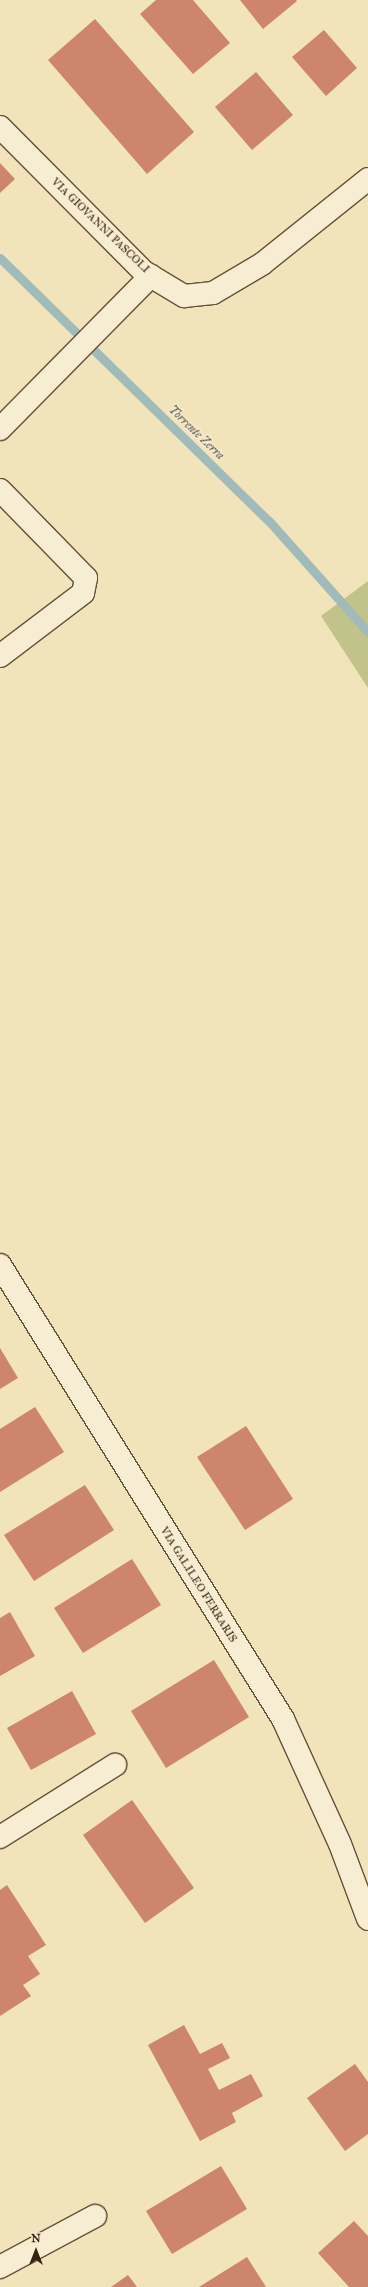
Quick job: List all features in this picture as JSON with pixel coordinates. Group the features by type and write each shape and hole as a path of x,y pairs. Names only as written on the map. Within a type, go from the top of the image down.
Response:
{"street":[{"name":"VIA GIOVANNI PASCOLI","path":"0,127 151,276 184,296 213,293 262,264 368,179"},
{"path":"0,429 151,276"},
{"path":"0,490 86,578 83,593 0,656"},
{"name":"VIA GALILEO FERRARIS","path":"0,1265 283,1719 340,1844 368,1919"},
{"path":"0,1837 116,1765"},
{"path":"0,2267 95,2216"}],"green space":[{"path":"368,581 368,688 321,616"}],"building":[{"path":"156,0 193,0 230,43 193,74 140,14"},
{"path":"240,0 296,0 297,1 263,29"},
{"path":"95,19 194,132 147,174 48,60"},
{"path":"324,30 357,68 326,96 292,57"},
{"path":"256,72 293,115 252,150 215,107"},
{"path":"0,163 15,179 0,193"},
{"path":"0,1348 18,1378 0,1389"},
{"path":"35,1407 64,1452 0,1492 0,1429"},
{"path":"246,1426 293,1499 245,1530 197,1457"},
{"path":"85,1485 114,1530 34,1581 4,1535"},
{"path":"132,1559 161,1605 83,1653 54,1608"},
{"path":"10,1612 35,1656 0,1676 0,1618"},
{"path":"214,1660 249,1717 166,1768 131,1711"},
{"path":"72,1691 96,1734 31,1770 7,1728"},
{"path":"132,1800 194,1888 145,1923 83,1835"},
{"path":"7,1885 46,1945 28,1956 40,1974 23,1985 31,1996 0,2016 0,1890"},
{"path":"184,2025 200,2054 222,2043 230,2058 208,2069 219,2090 251,2074 263,2096 232,2113 236,2122 200,2141 148,2045"},
{"path":"355,2064 368,2082 368,2134 345,2151 307,2098"},
{"path":"221,2166 247,2209 172,2254 146,2211"},
{"path":"354,2221 368,2236 368,2287 349,2287 318,2253"},
{"path":"247,2257 266,2287 199,2287"},
{"path":"128,2275 137,2287 111,2287"}],"waterway":[{"name":"Torrente Zerra","path":"0,258 269,521 368,632"}]}
